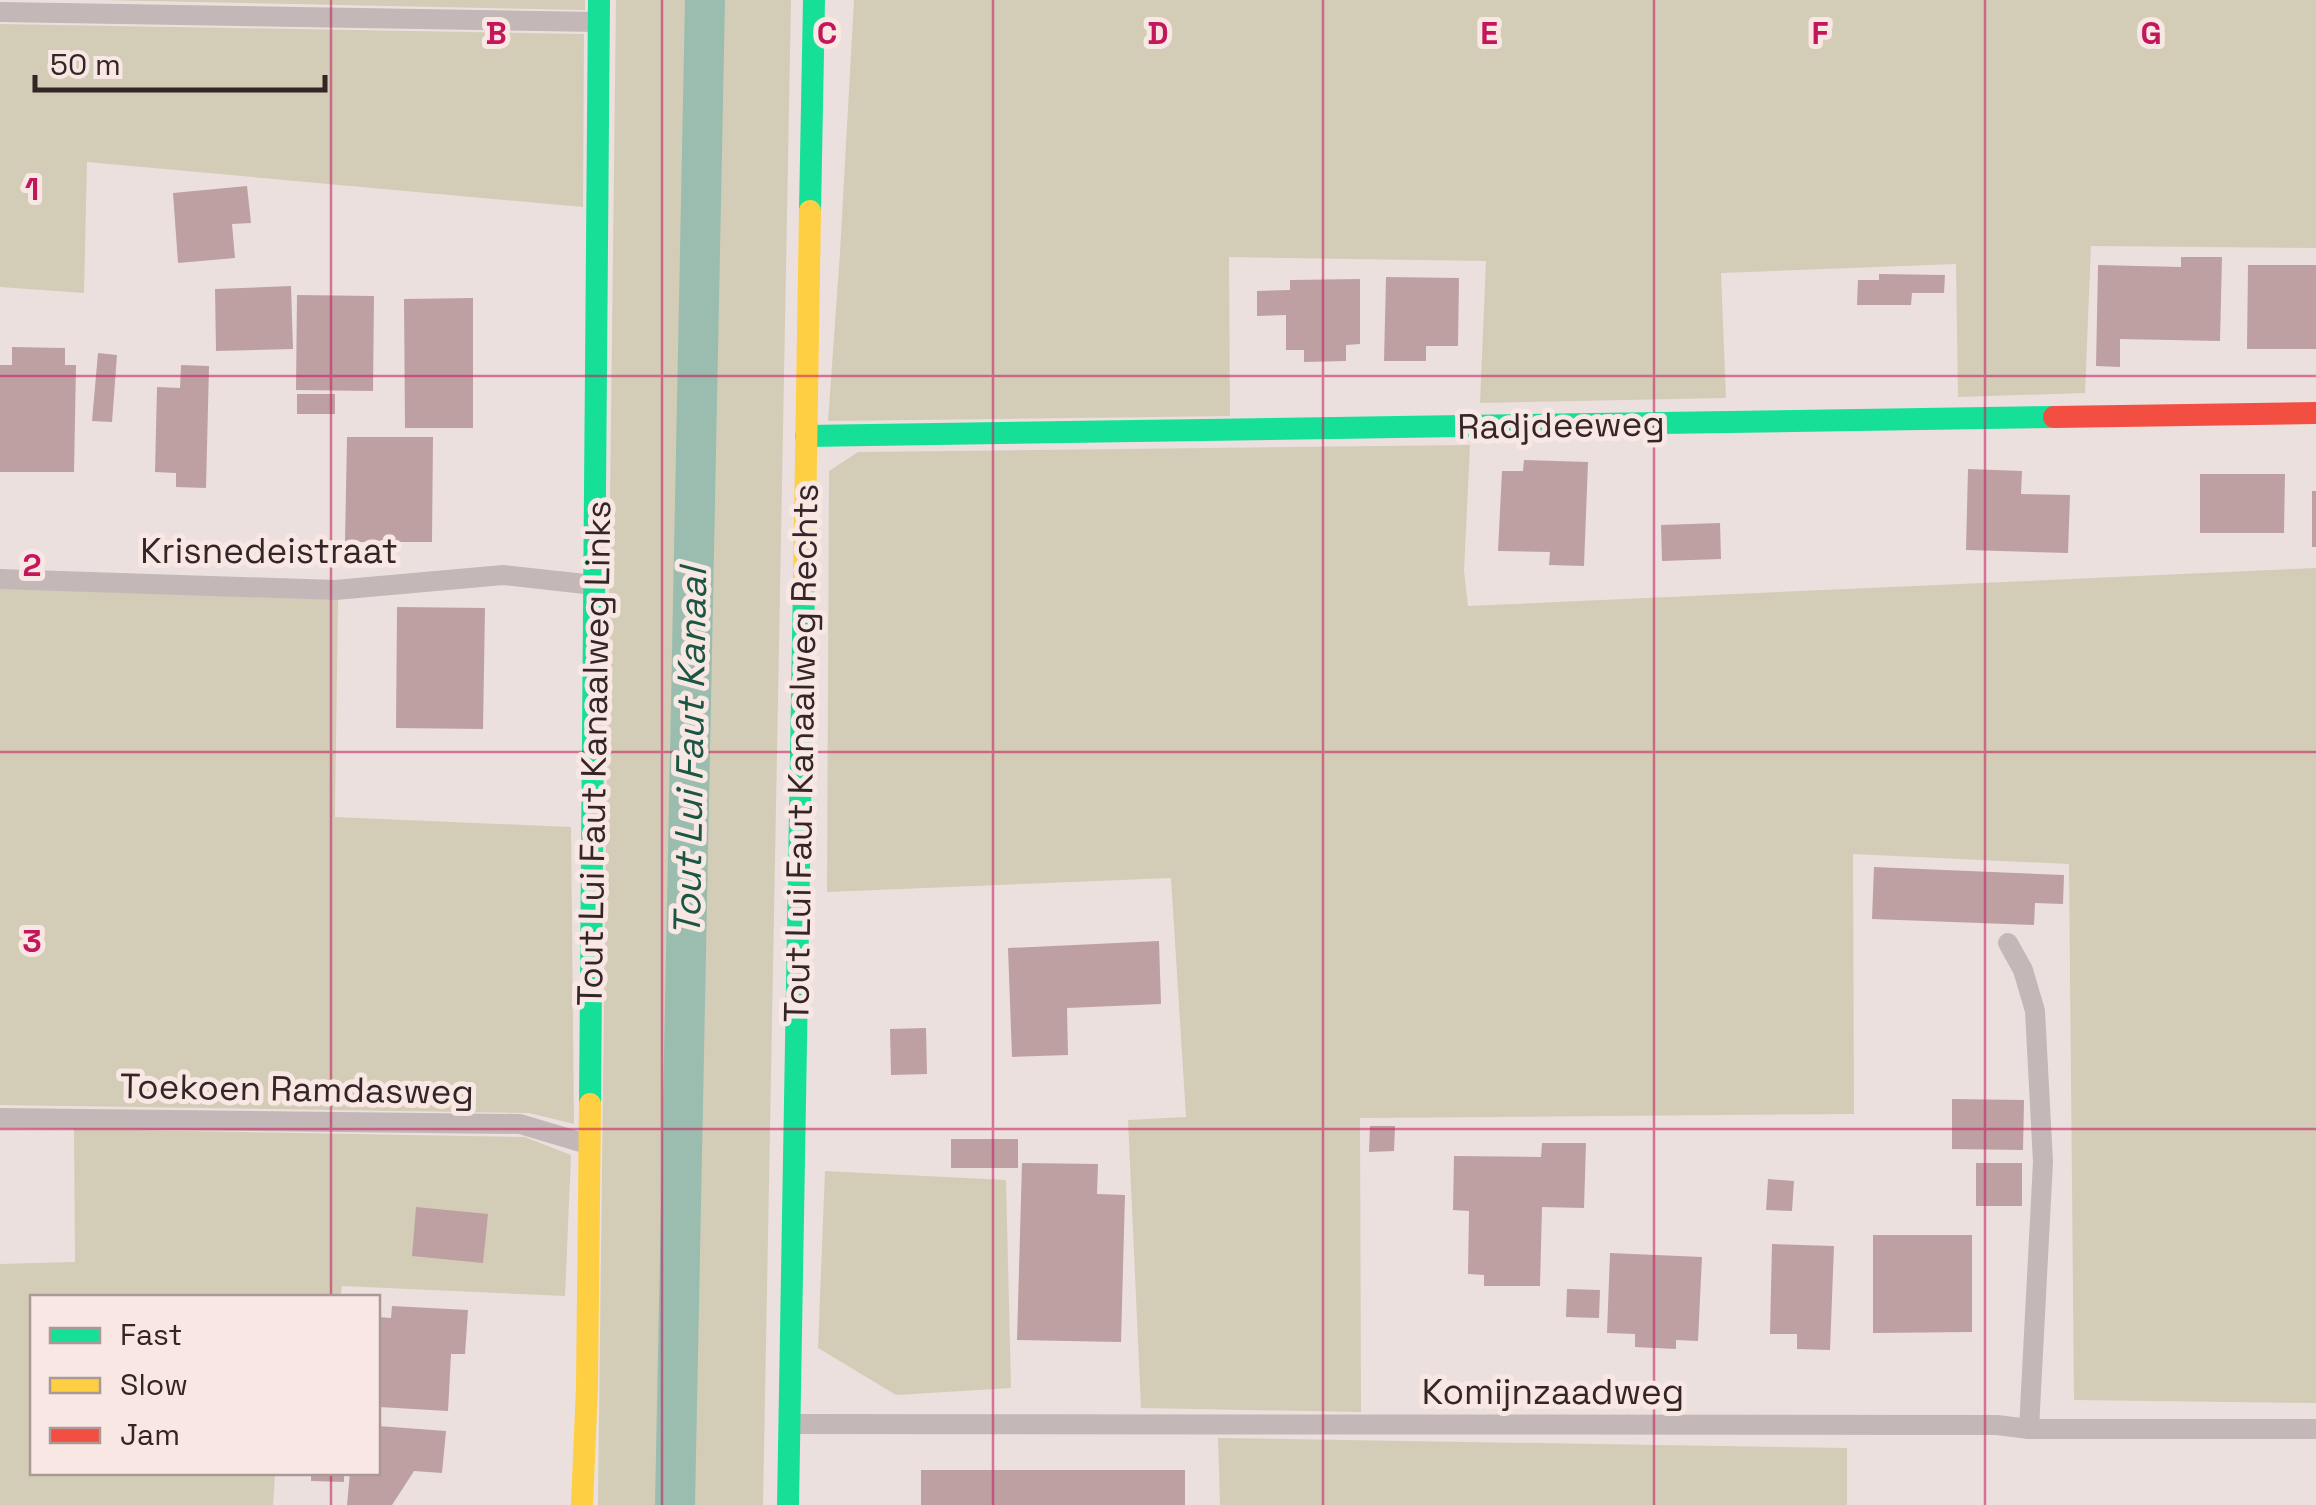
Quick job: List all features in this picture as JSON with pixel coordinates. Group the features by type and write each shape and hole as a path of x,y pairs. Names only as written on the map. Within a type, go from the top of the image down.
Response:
{"street":[{"name":"Tout Lui Faut Kanaalweg Rechts","path":"788,1505 814,0"},
{"name":"Tout Lui Faut Kanaalweg Links","path":"582,1505 590,1144 599,11"},
{"name":"Radjdeeweg","path":"806,436 2316,414"}],"lane":[{"path":"0,12 599,11"},
{"name":"Krisnedeistraat","path":"0,579 335,590 503,575 596,585"},
{"path":"2008,943 2023,970 2035,1011 2042,1162 2029,1429"},
{"name":"Toekoen Ramdasweg","path":"0,1118 520,1124 590,1144"},
{"name":"Komijnzaadweg","path":"790,1424 2316,1429"}],"shaded area":[{"path":"99,0 585,0 585,10"},
{"path":"616,0 791,0 763,1505 598,1505"},
{"path":"854,0 2316,0 2316,248 2091,246 2085,393 1958,397 1956,264 1721,273 1726,398 1480,403 1486,261 1229,257 1230,416 828,421"},
{"path":"0,24 584,34 583,207 87,162 84,293 0,287"},
{"path":"1470,445 1464,571 1468,606 2316,568 2316,1403 2074,1400 2069,864 1853,854 1854,1114 1360,1118 1361,1412 1141,1408 1128,1120 1186,1117 1171,878 827,892 829,471 858,452"},
{"path":"0,588 338,600 335,817 571,827 574,1124 529,1113 0,1105"},
{"path":"74,1129 525,1137 571,1155 565,1296 342,1286 340,1295 30,1295 30,1475 275,1475 273,1505 0,1505 0,1264 75,1262"},
{"path":"825,1171 1006,1180 1011,1388 896,1395 818,1348"},
{"path":"1218,1438 1847,1448 1847,1505 1220,1505"}],"building":[{"path":"247,186 251,223 232,224 235,258 178,263 173,193"},
{"path":"2181,257 2222,257 2220,341 2120,339 2120,367 2096,366 2098,265 2181,267"},
{"path":"2248,265 2316,265 2316,349 2247,349"},
{"path":"1879,274 1945,275 1944,293 1912,293 1911,305 1857,305 1858,280 1879,280"},
{"path":"1386,277 1459,278 1458,346 1426,346 1426,361 1384,361"},
{"path":"1360,279 1360,344 1346,345 1346,361 1304,362 1304,350 1286,350 1286,315 1257,316 1257,291 1290,290 1290,280"},
{"path":"291,286 293,349 216,351 215,289"},
{"path":"297,295 374,296 373,391 296,390"},
{"path":"473,298 473,428 405,428 404,299"},
{"path":"12,347 65,348 65,365 76,365 74,472 0,472 0,365 12,365"},
{"path":"98,353 117,355 112,422 92,421"},
{"path":"181,365 209,366 206,488 176,487 176,473 155,472 157,387 180,388"},
{"path":"297,394 335,394 335,414 297,414"},
{"path":"347,437 433,437 432,542 345,542"},
{"path":"1524,460 1588,462 1584,566 1549,565 1550,552 1498,551 1502,471 1523,471"},
{"path":"1968,469 2022,471 2021,494 2070,495 2068,553 1966,550"},
{"path":"2200,474 2285,474 2284,533 2200,533"},
{"path":"2312,491 2316,491 2316,547 2312,547"},
{"path":"1720,523 1721,559 1662,561 1661,525"},
{"path":"397,607 485,608 483,729 396,728"},
{"path":"1874,867 2064,875 2063,904 2035,903 2034,925 1872,919"},
{"path":"1159,941 1161,1004 1067,1008 1068,1055 1012,1057 1008,948"},
{"path":"926,1028 927,1074 891,1075 890,1029"},
{"path":"1952,1099 2024,1100 2023,1150 1952,1149"},
{"path":"1370,1126 1395,1126 1394,1151 1369,1152"},
{"path":"951,1139 1018,1139 1018,1168 951,1168"},
{"path":"1542,1143 1586,1143 1584,1208 1542,1207 1540,1286 1484,1286 1484,1275 1468,1274 1469,1211 1453,1210 1454,1156 1541,1157"},
{"path":"1022,1163 1098,1164 1097,1194 1125,1195 1121,1342 1017,1340"},
{"path":"1976,1163 2022,1163 2022,1206 1976,1206"},
{"path":"1768,1179 1794,1181 1792,1211 1766,1210"},
{"path":"416,1207 488,1214 483,1263 412,1256"},
{"path":"1873,1235 1972,1235 1972,1332 1873,1333"},
{"path":"1772,1244 1834,1246 1830,1350 1797,1349 1797,1334 1770,1334"},
{"path":"1610,1253 1702,1257 1698,1341 1676,1340 1676,1349 1635,1347 1635,1334 1607,1333"},
{"path":"1567,1289 1600,1290 1599,1318 1566,1317"},
{"path":"392,1306 468,1310 465,1354 451,1354 448,1411 380,1407 380,1317 391,1318"},
{"path":"380,1426 446,1431 442,1473 414,1471 392,1505 347,1505 350,1475 380,1475"},
{"path":"921,1470 1185,1470 1185,1505 921,1505"},
{"path":"311,1475 344,1475 344,1482 311,1481"}],"waterway":[{"name":"Tout Lui Faut Kanaal","path":"675,1505 705,0"}],"traffic: fast":[{"path":"590,1104 599,0"},
{"path":"810,211 814,0"},
{"path":"806,436 2054,417"},
{"path":"788,1505 804,582"}],"traffic: slow":[{"path":"804,582 810,211"},
{"path":"582,1505 590,1104"}],"traffic: jam":[{"path":"2054,417 2316,413"}]}
